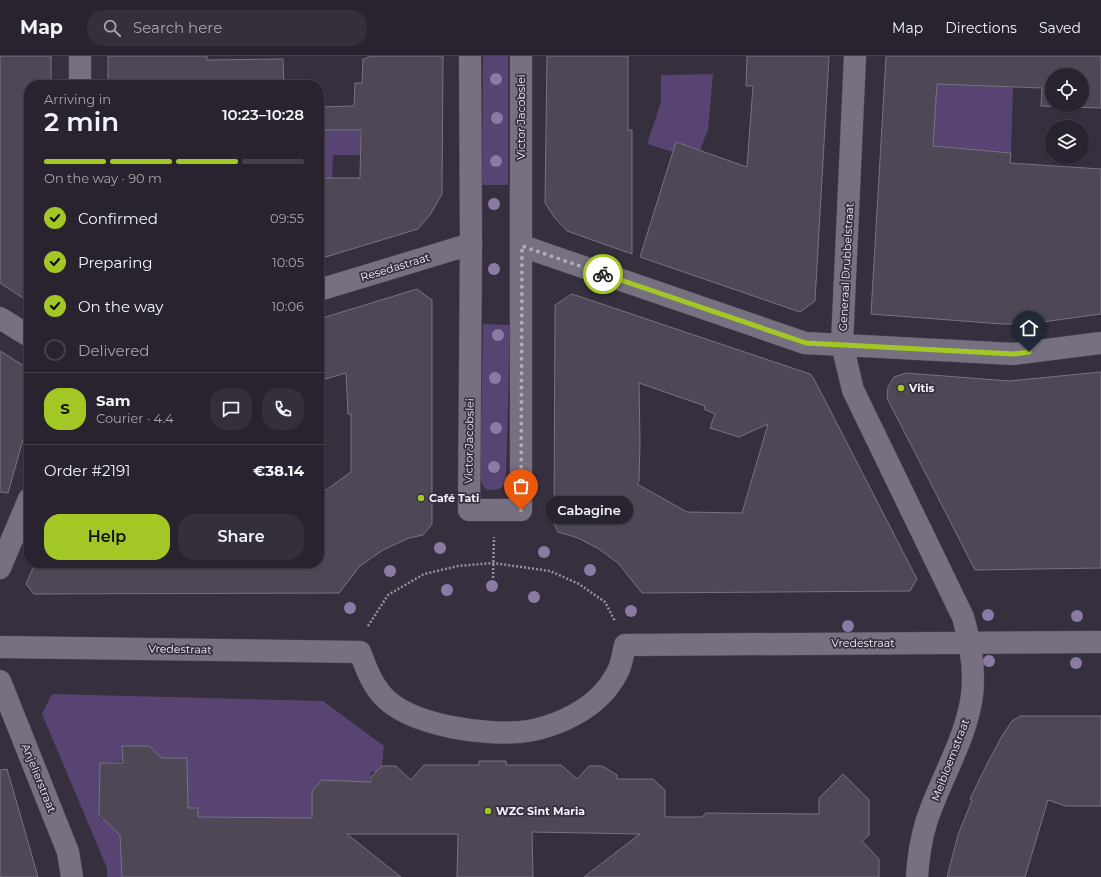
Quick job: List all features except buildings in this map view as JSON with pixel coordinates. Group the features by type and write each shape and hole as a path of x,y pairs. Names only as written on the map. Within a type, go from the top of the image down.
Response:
{"street":[{"path":"80,56 80,80"},
{"name":"Victor Jacobslei","path":"470,56 471,244 469,510 521,510 521,56"},
{"name":"Generaal Drubbelstraat","path":"855,56 842,344 853,390 950,588 963,618 971,642"},
{"name":"Resedastraat","path":"324,288 471,244"},
{"path":"522,246 806,343 1014,354 1101,343"},
{"path":"0,318 24,333"},
{"path":"0,568 24,510"},
{"name":"Meibloemstraat","path":"917,877 926,823 960,739 971,701 973,668 971,642"},
{"name":"Vredestraat","path":"625,645 1101,642"},
{"path":"360,652 368,675 383,696 411,716 440,725 469,730 496,732 528,731 566,719 598,698 618,671 625,645"},
{"name":"Vredestraat","path":"0,647 360,652"},
{"name":"Anjelierstraat","path":"0,681 68,852 72,877"}],"path":[{"path":"493,578 496,510"},
{"path":"360,652 367,629 388,595 424,574 458,566 493,563 550,571 579,584 605,602 617,623 625,645"}],"shaded area":[{"path":"483,56 508,56 508,185 482,185"},
{"path":"713,74 708,130 700,150 676,142 673,152 647,144 661,102 661,75"},
{"path":"937,83 1013,87 1011,153 922,145"},
{"path":"324,130 360,130 360,155 333,155 332,178 324,178"},
{"path":"483,324 510,325 506,479 504,485 500,489 494,490 487,490 483,486 480,479"},
{"path":"52,694 323,701 384,746 382,766 378,772 371,772 369,786 343,786 337,781 322,780 312,791 312,808 318,814 318,818 198,817 198,808 188,808 187,762 184,758 152,758 149,746 126,746 123,749 123,761 103,763 100,766 99,817 103,820 114,821 114,829 120,835 120,849 122,852 122,877 107,877 107,868 42,714"}],"way so far":[{"path":"521,510 522,246 603,274"}],"place":[{"name":"Vitis","path":"901,388"},
{"name":"Café Tati","path":"421,498"},
{"name":"Cabagine","path":"521,510"},
{"name":"WZC Sint Maria","path":"488,811"}],"route":[{"path":"603,274 806,343 1014,354 1029,352"}]}
